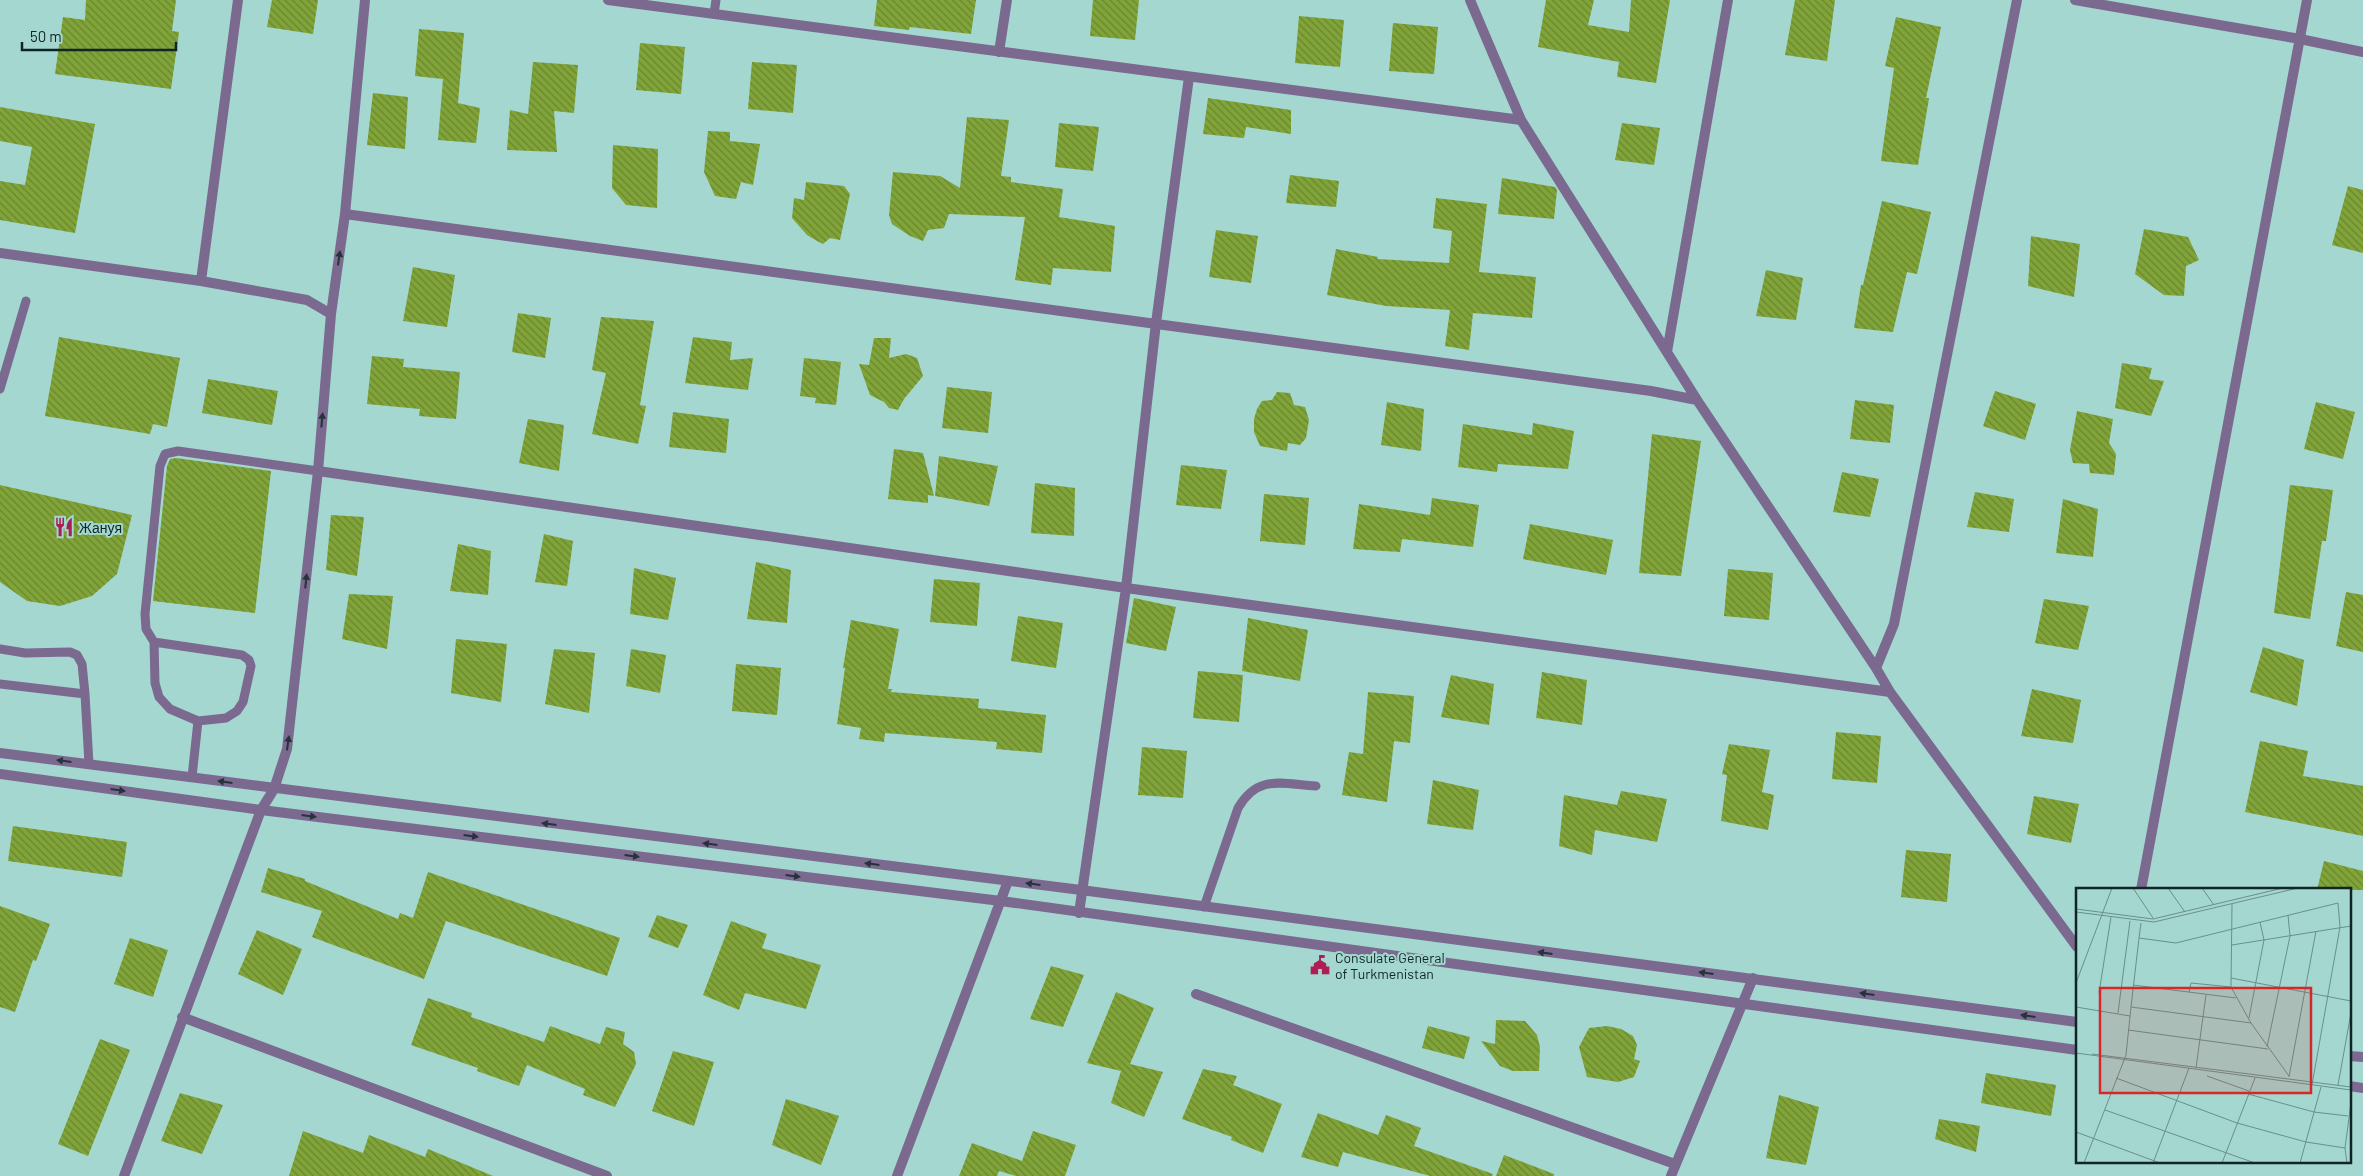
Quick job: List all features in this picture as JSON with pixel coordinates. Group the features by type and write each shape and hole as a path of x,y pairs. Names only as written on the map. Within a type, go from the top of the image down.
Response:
{"street":[{"path":"201,282 238,0"},
{"path":"124,1176 261,810 274,789 287,749 318,471 331,314 345,214 365,0"},
{"path":"608,0 1521,120"},
{"path":"999,52 1007,0"},
{"path":"1470,0 1521,120 1697,400 1876,668 1890,692 2076,946"},
{"path":"1667,352 1728,0"},
{"path":"1876,668 1894,624 2017,0"},
{"path":"2075,0 2300,39 2363,52"},
{"path":"2141,888 2307,0"},
{"path":"1079,913 1126,588 1156,323 1189,77"},
{"path":"345,214 1651,391 1697,400"},
{"path":"0,253 201,282 307,300 331,314"},
{"path":"318,471 1126,588 1890,692"},
{"path":"0,753 1081,890 2076,1022"},
{"path":"0,774 261,810 1001,901 1742,1002 2076,1050"},
{"path":"897,1176 1008,881"},
{"path":"1671,1176 1753,978"},
{"path":"1196,994 1675,1164"},
{"path":"182,1018 607,1176"},
{"path":"2350,1056 2363,1057"},
{"path":"2350,1086 2363,1088"}],"lane":[{"path":"714,14 716,0"},
{"path":"0,389 26,301"},
{"path":"154,642 242,655 249,660 250,666 243,702 237,711 226,718 198,721 170,709 159,697 155,683 154,642 146,628 145,614 160,466 165,454 178,451 190,452 318,471"},
{"path":"0,649 24,653 70,652 77,655 82,664 88,764"},
{"path":"0,684 85,694"},
{"path":"192,777 198,721"},
{"path":"1204,907 1238,808 1246,795 1256,787 1268,784 1316,786"}],"building":[{"path":"86,0 176,0 172,31 179,32 171,89 55,74 63,17 85,20"},
{"path":"272,0 318,0 313,34 267,27"},
{"path":"877,0 976,0 971,34 910,27 909,30 874,26"},
{"path":"1093,0 1139,0 1135,40 1090,36"},
{"path":"1546,0 1594,0 1588,25 1629,32 1631,0 1670,0 1656,83 1617,77 1619,62 1538,47"},
{"path":"1795,0 1835,0 1827,61 1785,55"},
{"path":"1299,16 1344,20 1340,67 1295,63"},
{"path":"1896,17 1941,27 1926,98 1929,98 1918,165 1881,161 1894,68 1885,66"},
{"path":"1393,23 1438,27 1434,74 1389,71"},
{"path":"419,29 464,33 458,103 480,108 476,143 438,140 443,79 415,76"},
{"path":"640,43 685,47 681,94 636,90"},
{"path":"533,62 578,65 574,113 554,111 557,152 507,150 510,110 528,114"},
{"path":"752,62 797,65 793,113 748,109"},
{"path":"373,93 408,97 405,149 367,145"},
{"path":"1208,98 1291,110 1291,134 1246,127 1244,138 1203,134"},
{"path":"0,107 95,124 75,233 0,220 0,181 25,185 32,147 0,141"},
{"path":"967,117 1009,120 1001,176 1011,177 1011,182 1063,189 1059,217 1115,226 1111,272 1053,268 1051,285 1015,280 1025,217 949,214 944,228 928,230 923,241 910,236 892,224 889,215 893,172 940,176 960,188"},
{"path":"1059,123 1099,127 1093,171 1055,167"},
{"path":"1622,123 1660,128 1654,165 1615,160"},
{"path":"708,131 730,132 730,141 760,144 753,185 741,182 736,199 715,196 704,172"},
{"path":"613,145 658,149 657,208 626,205 612,188"},
{"path":"1290,175 1339,181 1336,207 1286,203"},
{"path":"1502,178 1555,187 1557,190 1554,219 1498,214"},
{"path":"806,182 844,186 850,194 840,240 830,238 823,244 807,235 792,218 794,198 804,200"},
{"path":"2348,186 2363,190 2363,253 2332,245"},
{"path":"1436,198 1487,204 1479,272 1536,277 1532,318 1473,313 1469,350 1445,346 1450,310 1386,306 1327,295 1336,249 1378,257 1377,259 1449,263 1452,231 1433,228"},
{"path":"1882,201 1931,212 1917,274 1907,272 1893,332 1854,328 1861,285 1863,285"},
{"path":"2144,229 2188,237 2199,260 2186,266 2184,296 2164,295 2135,274"},
{"path":"1216,230 1258,236 1251,283 1209,277"},
{"path":"2031,236 2080,244 2074,297 2028,286"},
{"path":"413,267 455,275 447,327 403,321"},
{"path":"1766,270 1803,278 1796,320 1756,316"},
{"path":"518,313 551,318 545,358 512,352"},
{"path":"601,317 654,321 640,405 646,406 638,444 592,434 606,373 592,370"},
{"path":"59,337 180,358 167,427 153,424 150,434 45,416"},
{"path":"693,337 732,342 730,360 753,358 748,390 685,383"},
{"path":"874,338 891,338 889,358 906,354 917,358 923,376 904,399 898,410 889,408 884,402 870,395 859,364 869,365"},
{"path":"372,356 404,359 403,367 460,372 456,419 419,416 420,409 367,404"},
{"path":"804,358 841,362 836,405 815,403 816,398 800,396"},
{"path":"2122,363 2152,368 2149,379 2164,381 2151,416 2115,408"},
{"path":"208,379 278,391 272,425 202,413"},
{"path":"947,387 992,392 988,433 942,428"},
{"path":"1995,391 2036,404 2025,440 1983,426"},
{"path":"1277,392 1290,393 1294,405 1305,407 1309,420 1306,438 1300,445 1288,443 1287,451 1260,446 1254,432 1254,419 1257,409 1262,401 1272,400"},
{"path":"1855,400 1894,405 1890,443 1850,439"},
{"path":"1387,402 1424,409 1421,451 1381,445"},
{"path":"2316,402 2355,412 2343,459 2304,449"},
{"path":"2077,411 2113,419 2109,443 2116,454 2114,475 2090,473 2089,464 2073,463 2070,450"},
{"path":"673,412 729,419 726,453 669,447"},
{"path":"528,419 564,425 559,471 519,463"},
{"path":"1533,423 1574,431 1568,469 1498,464 1497,472 1458,467 1463,424 1532,435"},
{"path":"1652,434 1701,441 1681,576 1639,573"},
{"path":"894,449 923,453 934,496 928,495 928,503 888,499"},
{"path":"939,456 998,466 989,506 935,496"},
{"path":"176,458 271,471 255,613 153,601 167,466 170,459"},
{"path":"1181,465 1227,470 1221,509 1176,505"},
{"path":"1842,472 1879,479 1870,517 1833,512"},
{"path":"1035,483 1075,488 1074,536 1031,533"},
{"path":"0,485 132,515 117,574 92,596 60,606 27,601 0,582"},
{"path":"2290,485 2333,490 2326,541 2322,541 2310,619 2274,613"},
{"path":"1975,492 2014,499 2009,532 1967,527"},
{"path":"1264,494 1309,498 1305,545 1260,541"},
{"path":"1432,498 1479,505 1473,547 1402,539 1400,552 1353,549 1359,504 1430,515"},
{"path":"2063,499 2098,509 2093,557 2056,553"},
{"path":"331,515 364,517 357,576 326,570"},
{"path":"1530,524 1613,540 1606,575 1523,559"},
{"path":"544,534 573,541 567,586 535,582"},
{"path":"458,544 491,551 488,595 450,591"},
{"path":"756,562 791,570 787,623 747,619"},
{"path":"634,568 676,578 668,620 630,614"},
{"path":"1728,569 1773,573 1769,620 1724,616"},
{"path":"934,579 980,583 977,626 930,622"},
{"path":"2346,592 2363,595 2363,652 2336,646"},
{"path":"349,594 393,596 387,649 342,639"},
{"path":"1134,598 1176,607 1166,651 1126,643"},
{"path":"2044,599 2089,606 2078,650 2035,643"},
{"path":"1018,616 1063,623 1056,668 1011,661"},
{"path":"1248,618 1308,630 1300,681 1242,671"},
{"path":"851,620 899,629 888,689 892,689 891,692 979,699 978,708 1046,715 1042,753 996,749 997,742 885,733 884,742 859,739 861,728 837,724 845,668 843,668"},
{"path":"456,639 507,644 501,702 451,693"},
{"path":"2263,647 2304,660 2297,706 2250,692"},
{"path":"554,649 595,653 589,713 545,704"},
{"path":"631,649 666,655 660,693 626,686"},
{"path":"736,664 781,668 777,715 732,711"},
{"path":"1198,671 1243,675 1239,722 1193,718"},
{"path":"1542,672 1587,680 1582,725 1536,718"},
{"path":"1451,675 1494,684 1489,725 1441,717"},
{"path":"2032,689 2081,700 2073,743 2021,736"},
{"path":"1368,692 1414,696 1410,743 1394,741 1387,802 1342,795 1349,752 1363,754"},
{"path":"1836,732 1881,736 1877,783 1832,779"},
{"path":"2260,741 2308,751 2303,776 2363,786 2363,836 2245,812"},
{"path":"1729,744 1770,750 1762,792 1774,795 1768,830 1721,821 1727,775 1722,774"},
{"path":"1142,747 1187,751 1183,798 1138,795"},
{"path":"1433,780 1479,790 1473,830 1427,824"},
{"path":"1621,791 1667,799 1657,842 1595,830 1592,855 1559,846 1564,795 1617,805"},
{"path":"2034,796 2079,804 2071,843 2027,834"},
{"path":"13,826 127,842 122,877 8,861"},
{"path":"1906,850 1951,854 1947,902 1901,897"},
{"path":"2324,861 2363,871 2363,890 2317,888"},
{"path":"268,868 305,879 305,881 398,919 400,913 413,918 428,872 620,938 607,976 446,921 424,979 312,937 322,911 261,892"},
{"path":"0,906 50,924 36,961 33,960 15,1012 0,1007"},
{"path":"657,915 688,925 678,948 648,937"},
{"path":"731,921 767,934 762,948 821,965 806,1009 745,993 739,1010 703,995"},
{"path":"257,930 302,949 283,995 238,974"},
{"path":"130,938 168,950 153,997 114,984"},
{"path":"1051,966 1084,975 1063,1027 1030,1019"},
{"path":"1116,992 1154,1008 1130,1064 1163,1072 1144,1117 1111,1103 1121,1071 1087,1063"},
{"path":"428,998 472,1013 471,1017 544,1042 550,1026 600,1044 606,1027 625,1032 623,1044 634,1052 636,1064 615,1107 583,1095 585,1089 527,1065 519,1086 477,1071 478,1068 411,1045"},
{"path":"1496,1020 1525,1021 1537,1035 1540,1047 1539,1071 1513,1071 1500,1066 1481,1041 1495,1044"},
{"path":"1428,1026 1470,1037 1464,1059 1422,1048"},
{"path":"1607,1026 1621,1029 1633,1036 1637,1045 1634,1059 1640,1061 1634,1077 1618,1082 1587,1077 1579,1047 1589,1028"},
{"path":"100,1039 130,1050 88,1156 58,1144"},
{"path":"673,1051 714,1062 694,1126 652,1111"},
{"path":"1203,1069 1237,1076 1233,1085 1282,1104 1263,1153 1231,1140 1232,1137 1182,1119"},
{"path":"1986,1073 2056,1085 2051,1116 1981,1103"},
{"path":"180,1093 223,1105 202,1154 161,1141"},
{"path":"1779,1095 1819,1107 1806,1165 1766,1158"},
{"path":"786,1099 839,1116 821,1165 772,1145"},
{"path":"1318,1113 1378,1135 1386,1115 1421,1128 1414,1146 1493,1174 1492,1176 1430,1176 1343,1152 1338,1167 1301,1157"},
{"path":"1939,1119 1980,1126 1976,1152 1935,1139"},
{"path":"303,1131 363,1153 369,1135 425,1157 428,1149 493,1176 289,1176"},
{"path":"1033,1131 1076,1145 1065,1176 1016,1176 999,1171 997,1176 959,1176 972,1143 1022,1161"},
{"path":"1504,1155 1554,1174 1554,1176 1496,1176"}],"place":[{"name":"Жануя","path":"64,527"},
{"name":"Consulate General of Turkmenistan","path":"1320,965"}]}
